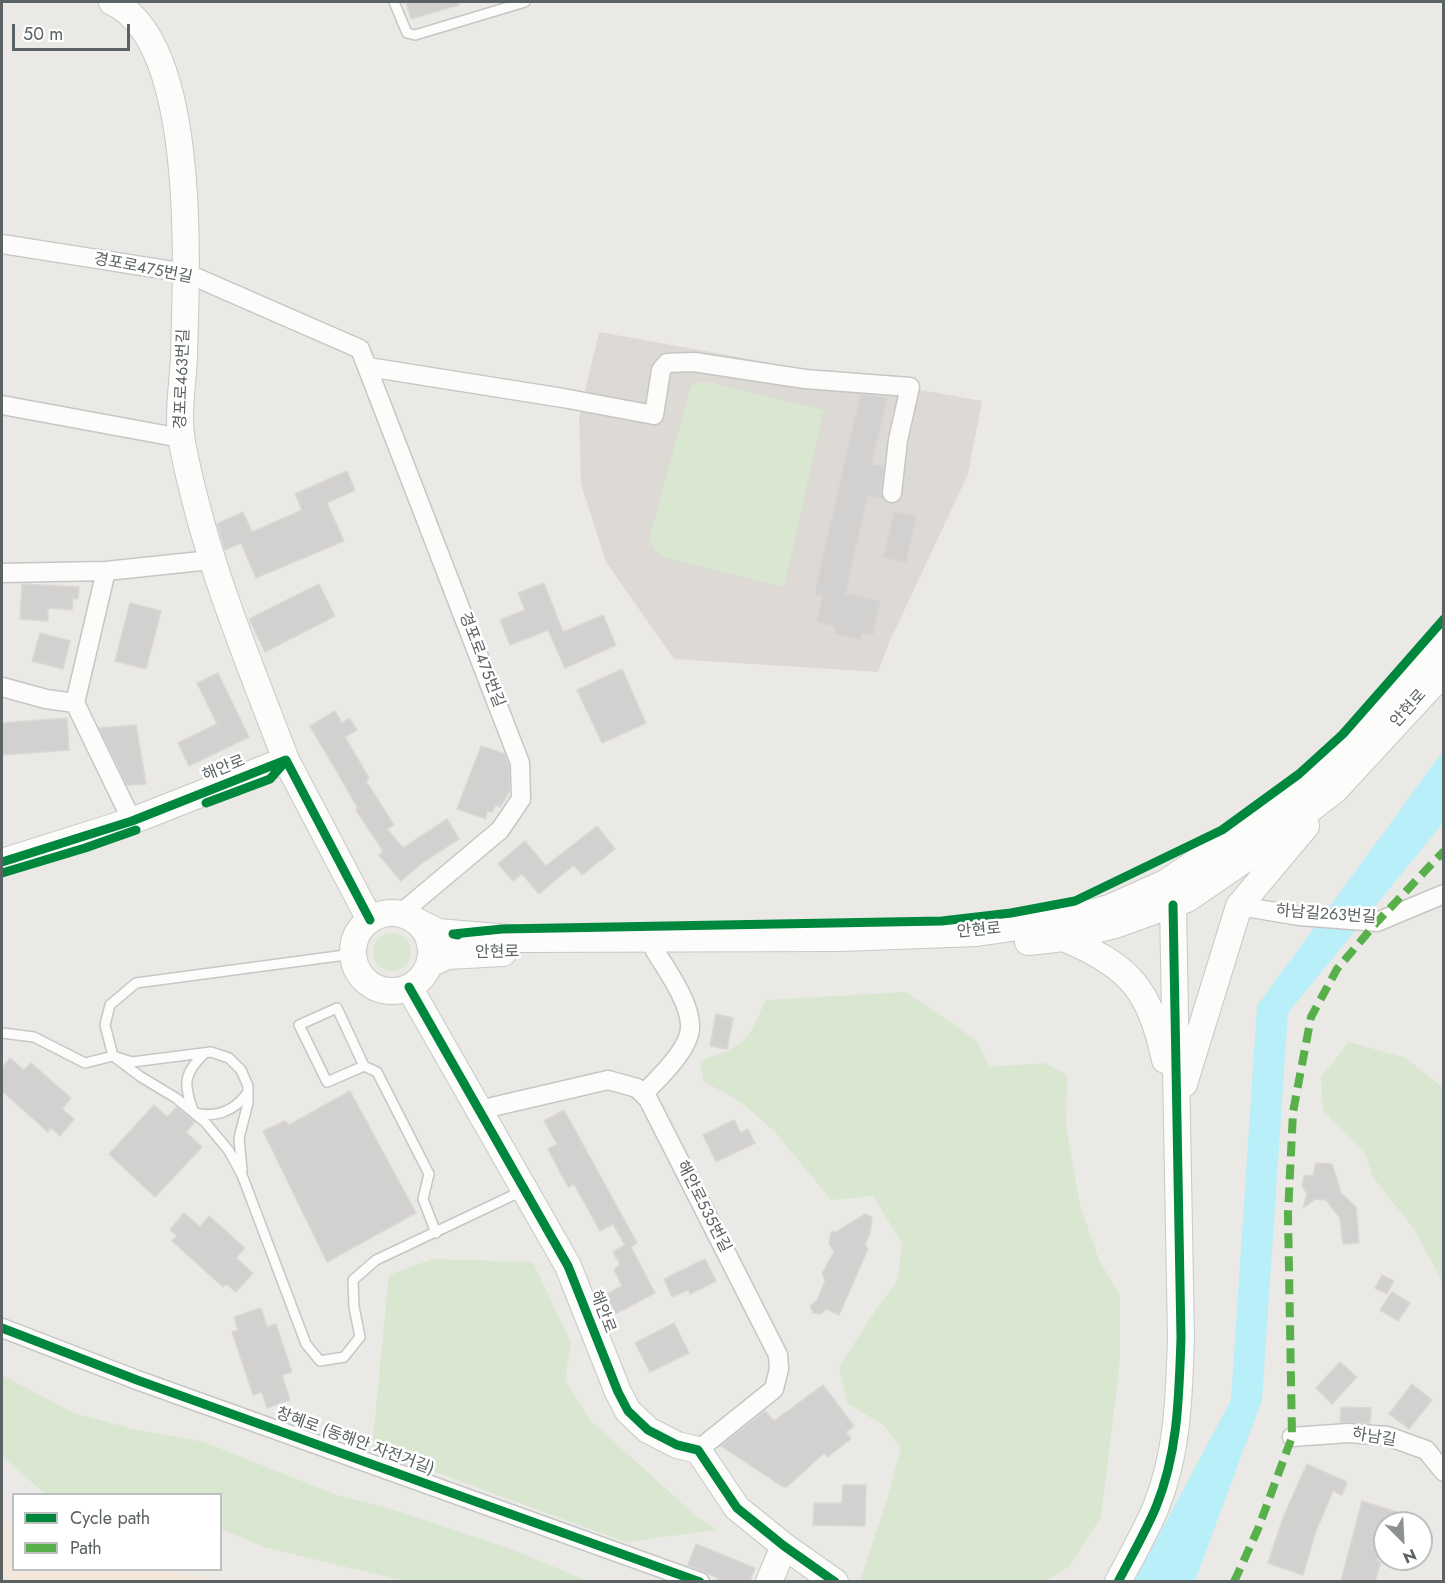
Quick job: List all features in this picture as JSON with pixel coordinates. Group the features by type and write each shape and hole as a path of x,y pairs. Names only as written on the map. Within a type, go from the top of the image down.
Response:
{"street":[{"name":"경포로463번길","path":"112,2 133,16 144,30 164,72 173,109 185,205 186,273 181,438 193,499 210,560 286,760"},
{"name":"경포로475번길","path":"2,244 186,273 360,349 520,763 520,799 500,830 407,917"},
{"path":"368,367 563,398 654,416 661,370 667,363 694,362 805,379 910,387 898,440 892,493"},
{"path":"2,405 181,438"},
{"path":"2,573 106,571 210,560"},
{"path":"106,571 75,703 132,821"},
{"name":"안현로","path":"407,917 438,932 520,939 841,938 977,933 1059,921 1175,895 1238,834 1326,766 1443,637"},
{"name":"안현로","path":"430,963 447,956 478,952 982,947 1064,938 1115,925 1248,858 1340,786 1443,672"},
{"path":"2,687 46,699 75,703"},
{"path":"286,760 370,920"},
{"name":"해안로","path":"2,862 132,821 286,760"},
{"path":"1176,1107 1239,906 1340,786"},
{"name":"하남길263번길","path":"1239,906 1300,916 1377,922 1443,894"},
{"path":"1118,1581 1156,1507 1175,1436 1181,1338 1176,1107 1175,895 1239,906"},
{"path":"380,915 407,917 429,939 430,963 418,981 409,987 397,991 372,986 359,972 353,954 355,941 361,929 370,920 380,915"},
{"path":"1064,938 1120,967 1143,996 1158,1029 1176,1107"},
{"path":"479,1110 608,1080 637,1088 643,1094 675,1061 691,1028 687,1009 656,951"},
{"name":"해안로","path":"409,987 523,1191 568,1266 618,1392 628,1411 648,1430 660,1437 698,1450"},
{"name":"해안로535번길","path":"643,1094 648,1099 778,1355 779,1369 774,1389 698,1450"},
{"name":"창혜로 (동해안 자전거길)","path":"2,1328 137,1380 700,1581"},
{"name":"하남길","path":"1292,1437 1348,1433 1387,1436 1425,1450 1443,1472"},
{"path":"698,1450 737,1508 784,1546 835,1581"},
{"path":"769,1581 784,1546"}],"lane":[{"path":"394,2 407,33 415,35 525,2"},
{"path":"353,954 136,983 110,1005 105,1025 113,1056 194,1113 229,1151 242,1175 306,1344 320,1361 344,1357 360,1337 354,1307 353,1281 376,1260 523,1191"},
{"path":"364,1066 327,1082 299,1025 337,1008 364,1066 377,1071 429,1174 423,1199 436,1233"},
{"path":"2,1033 34,1037 85,1063 113,1056 132,1062 205,1053 229,1058 241,1070 248,1092 248,1103 239,1138 242,1175"},
{"path":"194,1113 187,1095 186,1078 192,1064 205,1053"},
{"path":"194,1113 204,1115 232,1109 248,1092"}],"shaded area":[{"path":"599,332 982,401 968,474 889,643 878,672 674,659 606,562 581,484 579,417"}],"green space":[{"path":"702,381 824,410 784,587 667,558 655,551 649,540 691,386"},
{"path":"392,933 405,939 411,952 405,965 392,971 379,965 373,952 379,939"},
{"path":"906,992 976,1040 990,1067 1045,1063 1067,1075 1066,1126 1080,1205 1099,1260 1120,1295 1120,1360 1101,1517 1069,1567 1045,1581 860,1581 887,1500 901,1447 883,1425 847,1403 839,1367 898,1280 902,1243 873,1196 831,1200 775,1132 742,1103 703,1081 700,1061 726,1051 743,1041 754,1026 765,1000"},
{"path":"1349,1042 1406,1058 1443,1088 1443,1283 1414,1229 1372,1176 1365,1152 1323,1111 1321,1077"},
{"path":"433,1259 533,1262 571,1343 565,1380 590,1420 695,1515 717,1530 626,1542 372,1449 389,1275"},
{"path":"2,1375 74,1413 133,1429 204,1442 337,1495 401,1512 508,1548 588,1581 404,1581 264,1547 222,1529 222,1493 44,1493 2,1456"}],"sand":[{"path":"2,1520 12,1525 12,1571 168,1571 224,1581 2,1581"}],"water":[{"path":"1443,751 1443,823 1288,1013 1262,1400 1195,1581 1134,1582 1231,1400 1257,1006"}],"building":[{"path":"406,2 458,2 459,5 411,19"},
{"path":"860,394 888,397 872,464 884,466 881,492 883,499 868,496 846,593 881,601 873,636 862,633 860,640 834,634 835,627 816,622 822,597 814,594"},
{"path":"347,471 355,490 327,503 344,541 256,578 241,543 225,550 217,524 243,512 252,532 302,510 295,494"},
{"path":"894,511 917,516 906,563 883,558"},
{"path":"544,583 563,632 603,615 616,645 565,668 548,630 510,645 500,620 525,610 518,593"},
{"path":"22,584 79,587 78,599 73,598 72,610 48,608 48,621 20,619"},
{"path":"319,584 335,616 265,652 249,619"},
{"path":"130,603 161,611 146,669 115,661"},
{"path":"40,633 70,641 63,669 32,661"},
{"path":"622,669 646,723 602,743 577,690"},
{"path":"218,673 249,737 189,766 178,743 217,724 197,683"},
{"path":"335,711 342,723 349,718 357,730 345,737 369,778 366,781 394,825 387,829 403,848 447,819 459,839 422,863 401,881 379,855 383,851 356,810 358,808 310,726"},
{"path":"67,718 69,750 2,755 2,723"},
{"path":"136,725 146,784 127,785 99,728"},
{"path":"481,746 505,754 509,766 510,791 500,807 496,805 492,812 487,811 486,819 457,809"},
{"path":"597,826 615,849 582,875 574,865 539,894 522,874 513,881 498,864 525,841 546,866"},
{"path":"716,1014 733,1018 727,1049 710,1046"},
{"path":"10,1058 24,1070 31,1063 71,1098 62,1109 74,1119 60,1136 51,1128 48,1132 2,1091 2,1068"},
{"path":"350,1091 416,1213 327,1262 263,1131 285,1121 289,1125"},
{"path":"154,1105 167,1117 177,1107 195,1122 186,1132 202,1147 155,1197 109,1154"},
{"path":"564,1110 637,1243 631,1247 655,1293 615,1314 605,1295 622,1286 614,1270 620,1264 613,1252 625,1245 613,1224 600,1231 574,1184 568,1187 548,1149 557,1144 544,1121"},
{"path":"734,1120 741,1133 748,1129 755,1143 716,1162 703,1135"},
{"path":"1316,1163 1332,1164 1341,1193 1356,1207 1359,1243 1343,1244 1340,1218 1326,1200 1316,1199 1303,1208 1307,1194 1302,1186 1304,1176 1313,1175"},
{"path":"184,1213 200,1227 209,1216 245,1248 236,1258 253,1273 236,1292 226,1284 223,1287 172,1241 177,1236 170,1230"},
{"path":"865,1214 872,1217 870,1234 865,1245 868,1249 839,1315 826,1309 821,1314 813,1313 810,1306 817,1300 825,1281 822,1273 834,1252 829,1243 831,1232 836,1232"},
{"path":"705,1259 716,1281 690,1294 688,1290 672,1297 664,1279"},
{"path":"1382,1275 1394,1281 1387,1294 1375,1288"},
{"path":"1392,1292 1410,1303 1398,1321 1380,1310"},
{"path":"261,1308 267,1327 276,1324 292,1372 282,1375 290,1400 267,1408 262,1392 253,1395 232,1332 238,1330 234,1317"},
{"path":"674,1323 689,1353 650,1372 635,1343"},
{"path":"1340,1362 1357,1377 1332,1404 1316,1388"},
{"path":"1412,1384 1432,1400 1409,1429 1389,1414"},
{"path":"823,1385 854,1426 846,1432 851,1439 827,1457 824,1453 787,1487 721,1446 765,1411 774,1421"},
{"path":"1341,1407 1371,1408 1370,1423 1340,1422"},
{"path":"1307,1464 1347,1482 1342,1495 1333,1491 1316,1531 1303,1575 1268,1563 1284,1515"},
{"path":"843,1485 866,1485 865,1526 813,1525 814,1503 842,1503"},
{"path":"1362,1501 1394,1511 1373,1511 1373,1571 1378,1571 1375,1581 1341,1581"},
{"path":"696,1544 755,1568 750,1581 717,1581 718,1578 688,1565"}],"marked path":[{"path":"1234,1582 1258,1529 1292,1437 1288,1214 1293,1112 1311,1017 1337,969 1377,922 1444,851"}],"cycle path":[{"path":"458,935 453,934 502,929 942,921 1011,913 1075,901 1222,830 1299,774 1343,734 1444,619"},
{"path":"2,862 132,821 286,760 370,920"},
{"path":"206,803 270,779 284,763"},
{"path":"2,873 136,830"},
{"path":"1118,1582 1147,1526 1163,1487 1173,1445 1178,1403 1181,1338 1173,905"},
{"path":"409,987 568,1266 618,1392 628,1411 648,1430 677,1445 698,1450 737,1508 784,1546 835,1582"},
{"path":"2,1328 137,1380 700,1582"}]}
